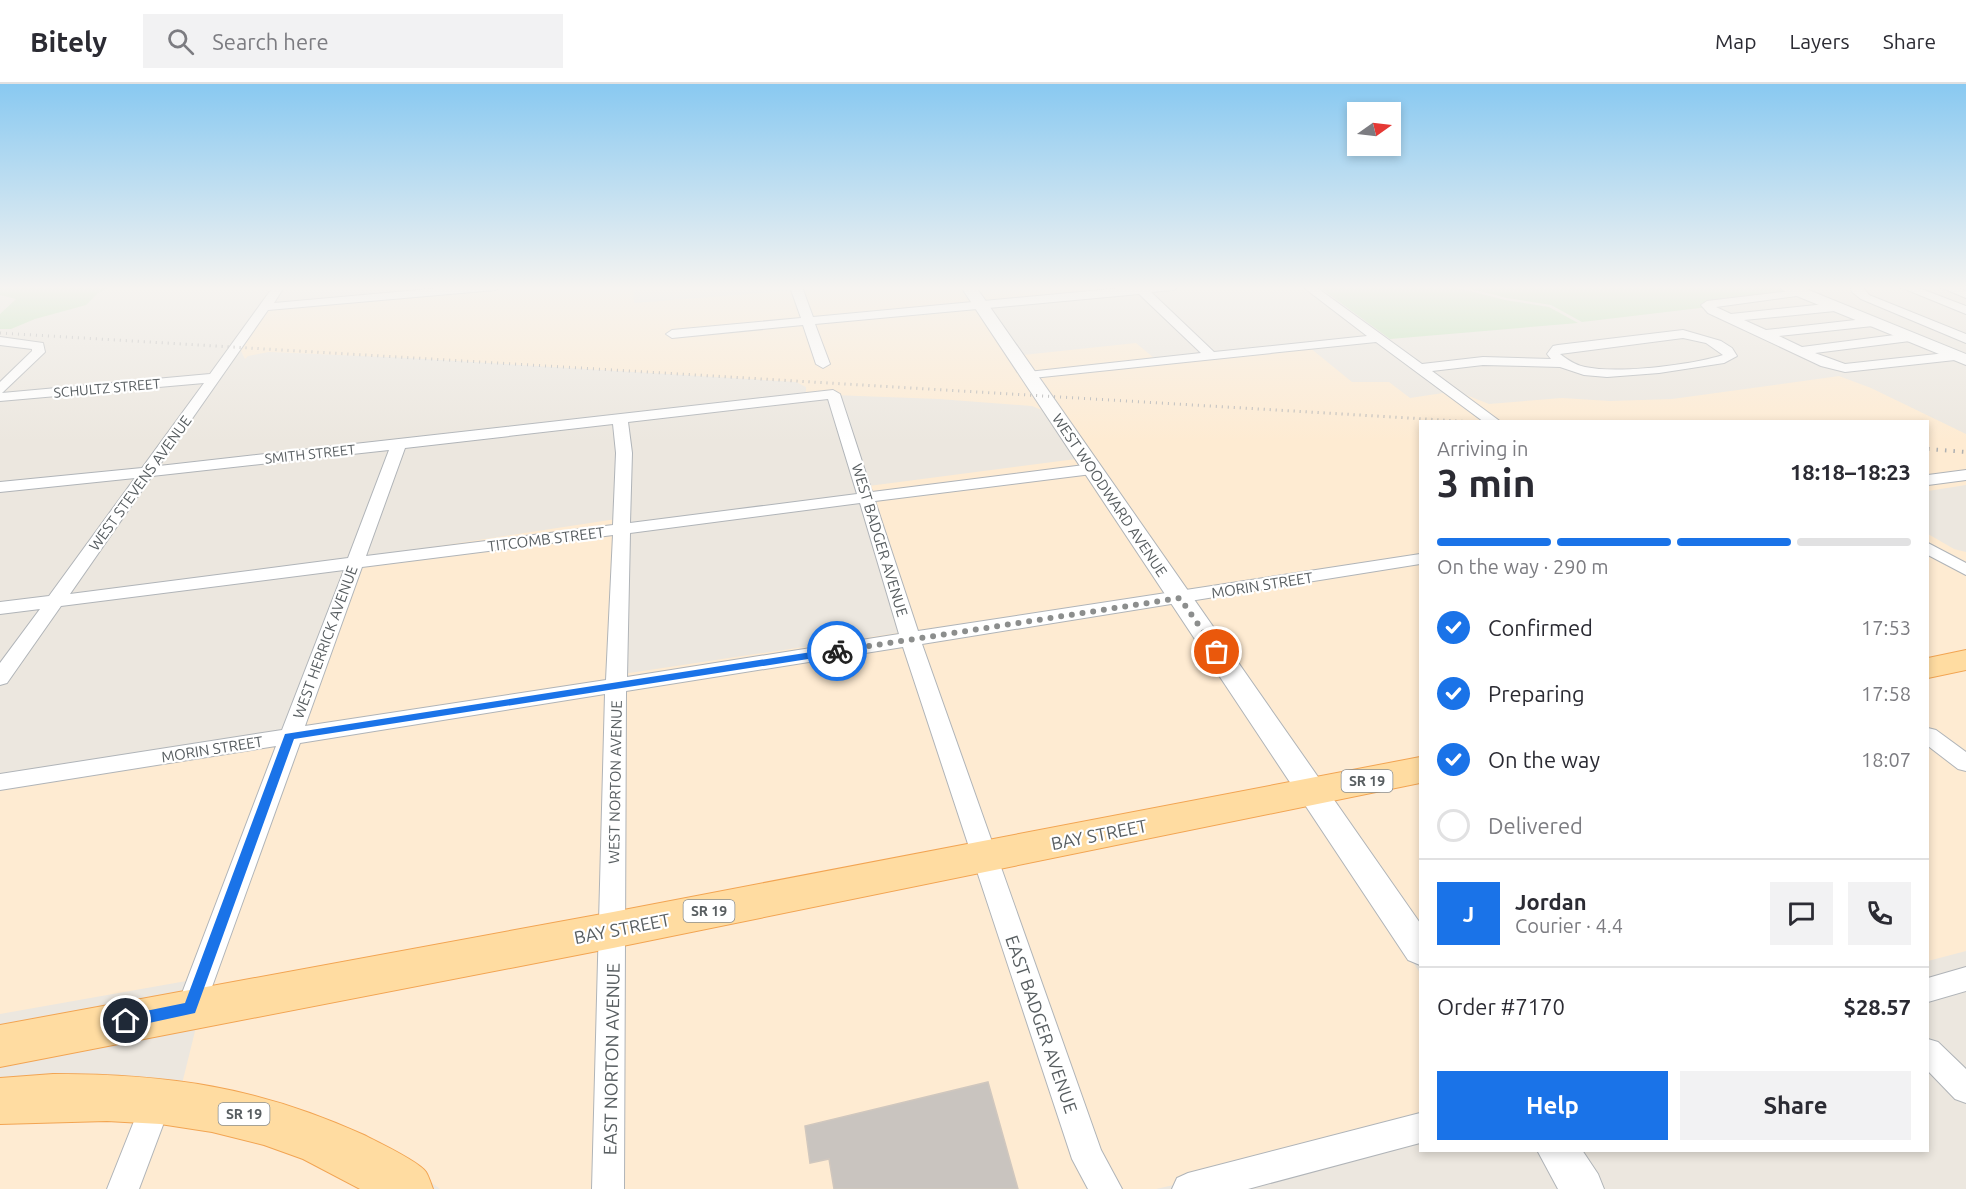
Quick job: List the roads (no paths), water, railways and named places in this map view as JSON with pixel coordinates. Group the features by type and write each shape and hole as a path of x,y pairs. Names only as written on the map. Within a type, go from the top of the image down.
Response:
{"main road":[{"path":"1929,668 1966,660"},
{"name":"BAY STREET","path":"0,1046 613,930 1419,770"},
{"name":"SR 19","path":"0,1101 65,1097 158,1101 244,1113 298,1130 345,1151 407,1189"}],"street":[{"name":"WEST STEVENS AVENUE","path":"0,678 242,339"},
{"path":"814,339 823,364"},
{"name":"WEST WOODWARD AVENUE","path":"1003,339 1419,949"},
{"path":"1193,339 1211,356"},
{"path":"1028,376 1373,339"},
{"path":"1379,339 1491,420"},
{"path":"1558,363 1553,354 1558,349 1645,339"},
{"path":"1420,368 1483,361 1558,363 1583,372 1605,374 1724,359 1731,354 1705,339"},
{"path":"1775,339 1800,351 1845,368 1962,354"},
{"path":"1800,351 1898,339"},
{"path":"1914,339 1939,349 1962,354"},
{"path":"0,341 38,346 39,352 0,389"},
{"name":"SCHULTZ STREET","path":"0,397 214,378"},
{"name":"SMITH STREET","path":"0,487 399,444 833,393"},
{"name":"WEST BADGER AVENUE","path":"833,393 911,640 985,857"},
{"name":"WEST NORTON AVENUE","path":"613,930 616,685 624,453 620,419"},
{"name":"WEST HERRICK AVENUE","path":"190,1009 289,736 399,444"},
{"name":"TITCOMB STREET","path":"0,608 1092,469"},
{"path":"1929,480 1966,475"},
{"path":"1929,549 1966,570"},
{"name":"MORIN STREET","path":"0,782 1419,560"},
{"path":"1929,736 1966,763"},
{"name":"EAST BADGER AVENUE","path":"985,857 1088,1159 1106,1189"},
{"name":"EAST NORTON AVENUE","path":"608,1189 613,930"},
{"path":"1929,990 1966,979"},
{"path":"1929,1053 1966,1089"},
{"path":"123,1189 158,1101"},
{"path":"1188,1189 1419,1128"},
{"path":"1558,1152 1583,1189"}],"railway":[{"path":"92,339 1442,420"},
{"path":"1929,449 1966,452"}]}
